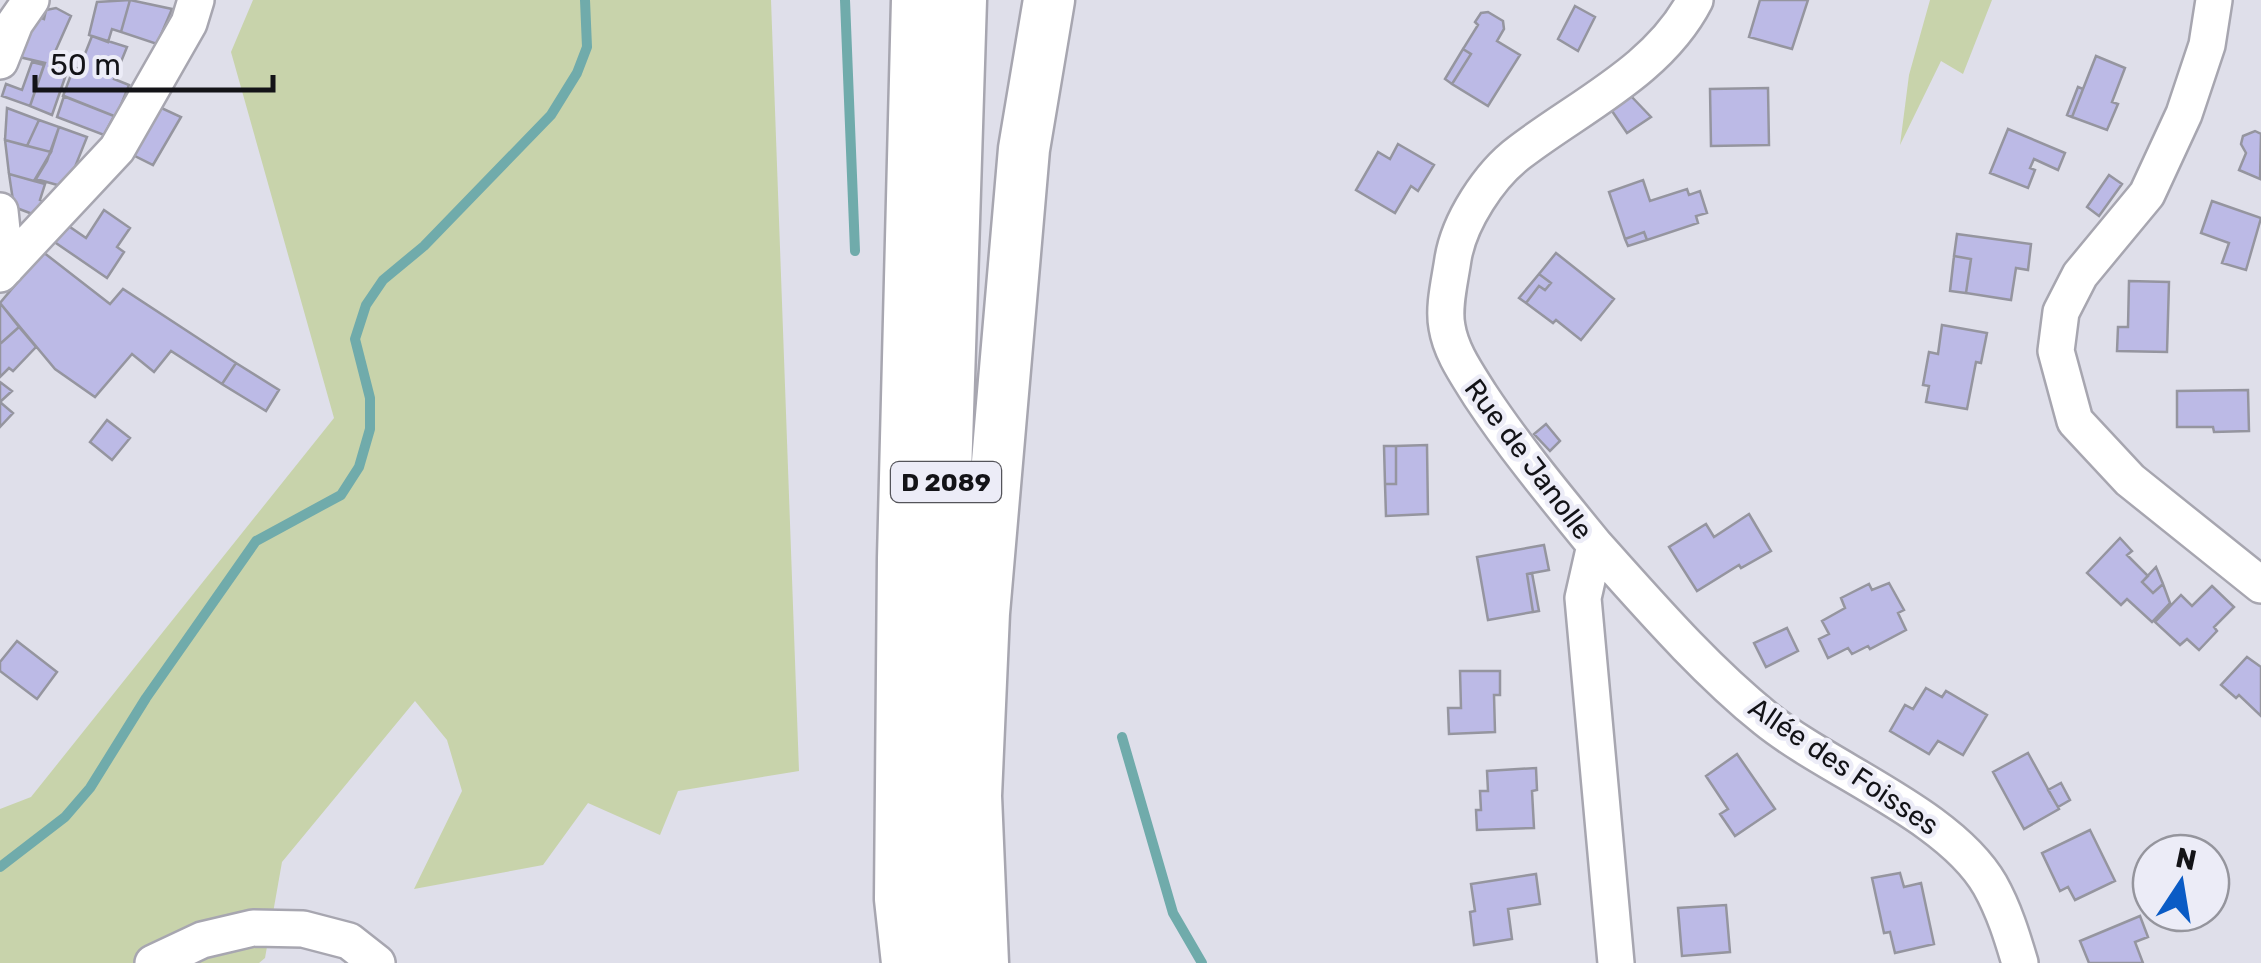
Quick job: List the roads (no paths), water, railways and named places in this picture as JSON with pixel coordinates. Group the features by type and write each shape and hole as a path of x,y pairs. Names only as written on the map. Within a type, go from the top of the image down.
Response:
{"highway":[{"name":"D 2089","path":"907,963 900,900 903,558 918,0"},
{"name":"D 2089","path":"948,963 940,900 944,538 961,0"},
{"path":"983,963 976,796 984,614 1024,149 1049,0"}],"street":[{"path":"0,61 15,23 31,0"},
{"path":"2,262 116,149 189,22 196,0"},
{"name":"Rue de Janolle","path":"1616,963 1582,598 1595,545 1507,436 1462,368 1446,326 1456,246 1470,209 1516,155 1617,86 1684,22 1696,0"},
{"path":"2214,0 2207,45 2184,114 2147,194 2080,275 2061,312 2056,352 2074,421 2130,480 2261,586"},
{"path":"0,211 2,262"},
{"name":"Allée des Foisses","path":"1595,545 1668,626 1767,720 1954,841 1988,882 2009,925 2020,963"},
{"path":"153,963 202,940 253,928 302,930 348,941 377,963"}],"waterway":[{"path":"0,867 65,817 90,788 146,698 256,541 341,495 359,467 370,429 370,398 355,339 366,305 383,280 424,246 551,115 577,73 587,47 585,0"},
{"path":"845,0 855,251"},
{"path":"1122,737 1173,913 1202,963"}]}
